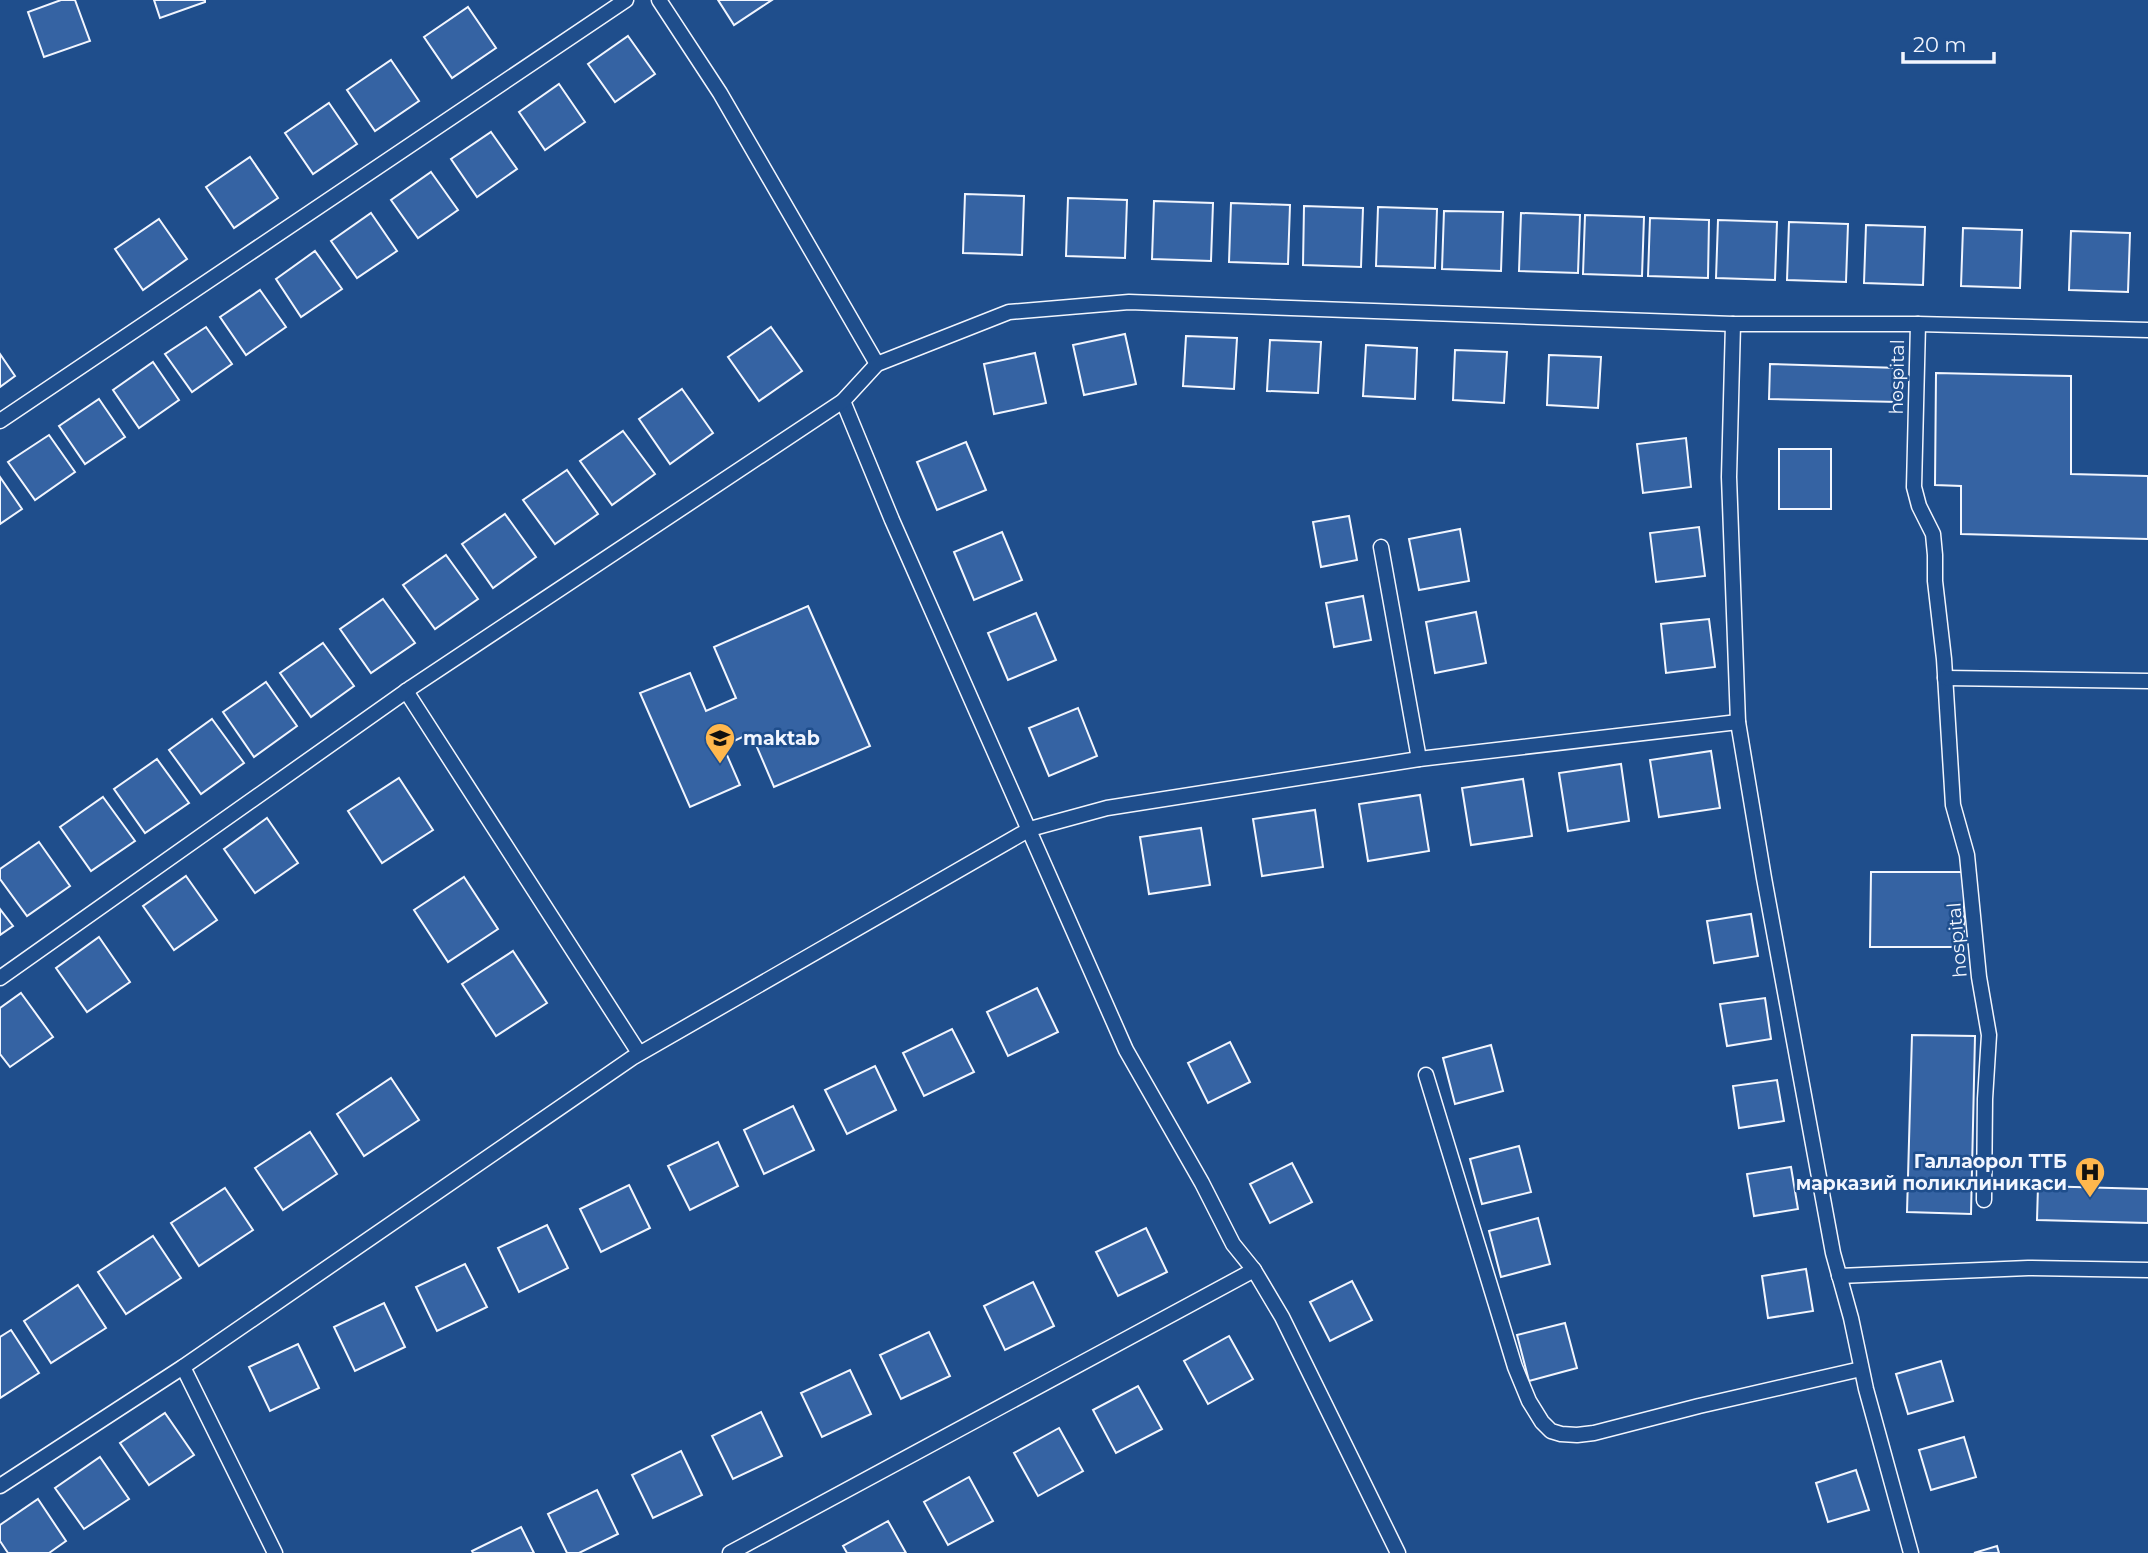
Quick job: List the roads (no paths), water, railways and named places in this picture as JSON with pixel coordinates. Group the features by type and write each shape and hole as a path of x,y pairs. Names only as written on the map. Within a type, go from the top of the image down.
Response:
{"lane":[{"path":"0,421 626,0"},
{"path":"659,0 720,93 877,364"},
{"path":"0,978 406,691 844,401 877,364 1009,312 1129,302 1733,324 1918,324 2148,330"},
{"path":"1733,324 1730,478 1738,722 1833,1253 1911,1553"},
{"name":"hospital","path":"1918,324 1914,487 1919,506 1933,534 1936,555 1935,581 1945,678 1953,804 1967,855 1979,977 1989,1035 1984,1200"},
{"path":"844,401 892,520 1126,1050 1202,1183 1233,1244 1254,1270 1282,1317 1398,1553"},
{"path":"1381,547 1419,759"},
{"path":"1945,678 2148,681"},
{"path":"406,691 639,1053"},
{"path":"0,1486 183,1367 639,1053 1030,830 1107,808 1419,759 1738,722"},
{"path":"1426,1075 1515,1367 1535,1413 1551,1431 1561,1434 1594,1433 1861,1369"},
{"path":"1839,1276 2028,1268 2148,1270"},
{"path":"730,1553 1254,1270"},
{"path":"183,1367 275,1553"}],"place":[{"name":"maktab","path":"720,765"},
{"name":"Галлаорол ТТБ марказий поликлиникаси","path":"2090,1199"}]}
